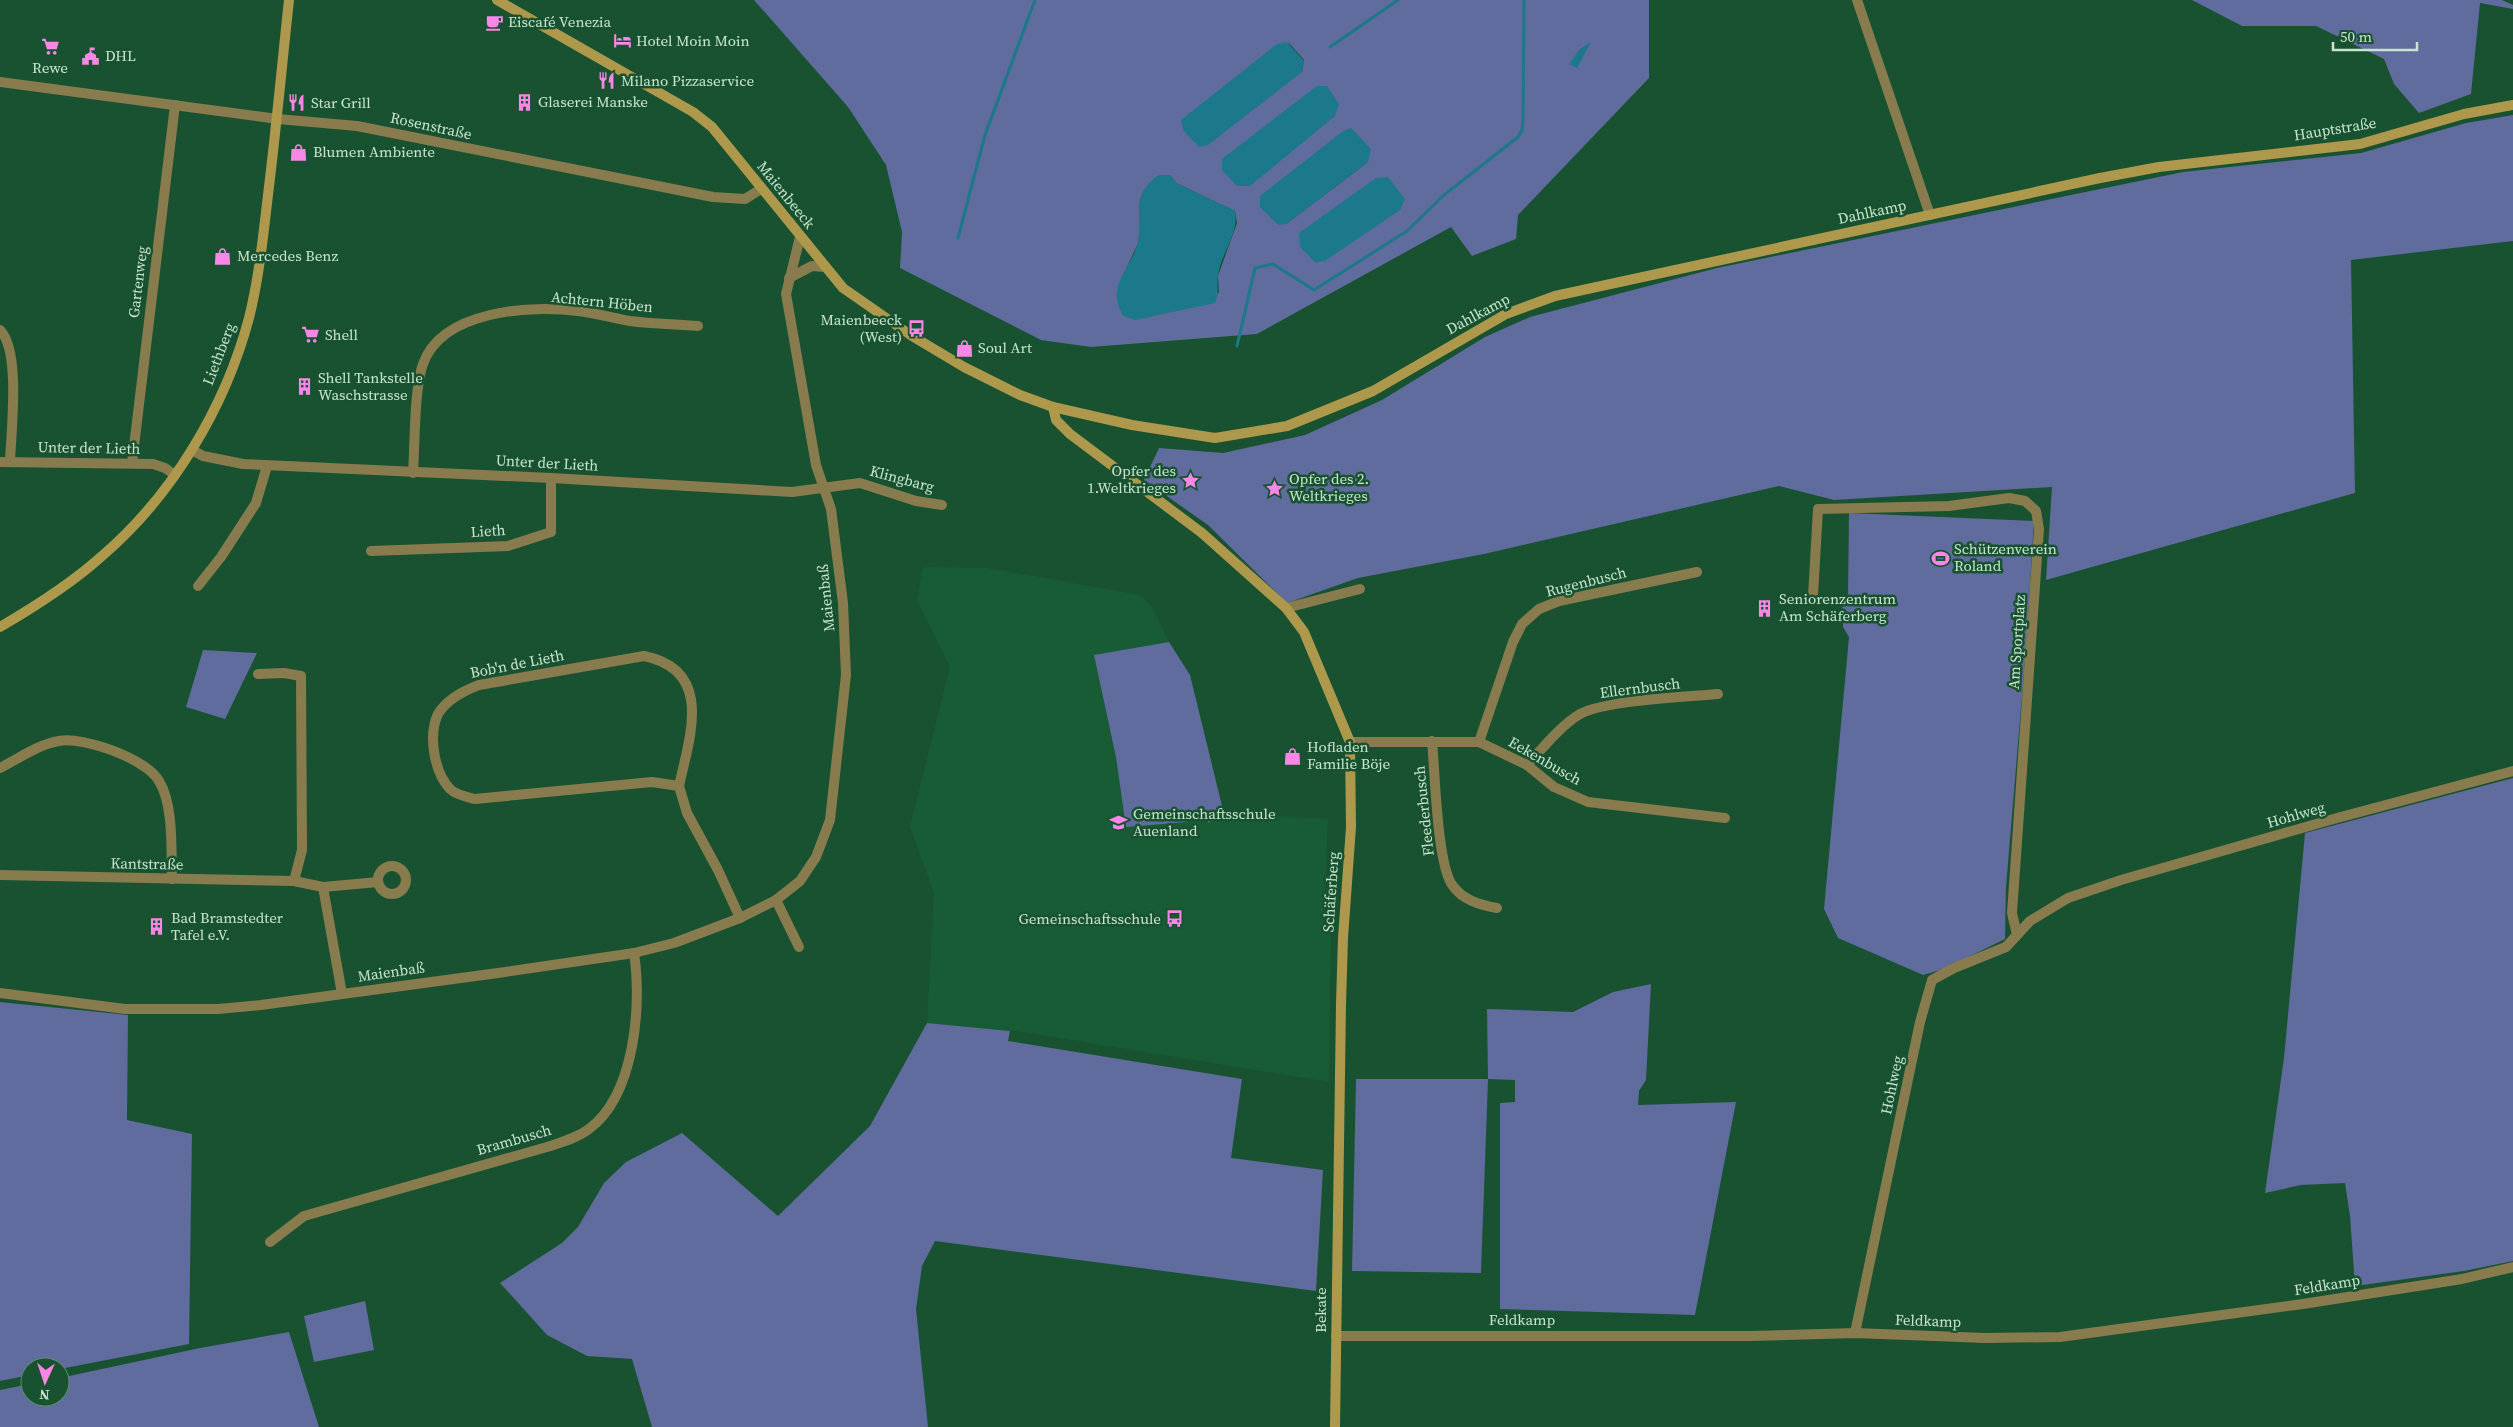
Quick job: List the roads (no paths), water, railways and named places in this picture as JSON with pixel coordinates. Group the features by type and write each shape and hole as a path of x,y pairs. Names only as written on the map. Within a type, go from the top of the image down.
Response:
{"street":[{"name":"Liethberg","path":"0,627 66,585 104,555 138,520 175,475 192,450 233,366 248,320 261,256 278,119 289,0"},
{"name":"Maienbeeck","path":"497,0 693,112 712,127 843,288 912,336 964,367 1012,392 1053,407"},
{"name":"Dahlkamp","path":"1857,0 1930,215"},
{"name":"Rosenstraße","path":"0,82 278,119 357,126 714,197 745,199 761,189"},
{"name":"Gartenweg","path":"132,463 175,105"},
{"name":"Hauptstraße","path":"2159,167 2360,144 2464,114 2513,105"},
{"name":"Dahlkamp","path":"1053,407 1132,425 1215,438 1287,426 1373,391 1506,314 1555,296 2159,167"},
{"name":"Maienbaß","path":"0,993 126,1009 174,1010 261,1006 634,953 674,943 740,918 776,900 800,881 816,857 830,820 837,771 846,654 843,603 831,509 816,465 786,294 800,237"},
{"path":"789,278 812,266 825,267"},
{"name":"Achtern Höben","path":"414,473 420,379 423,363 442,337 458,326 491,315 522,310 577,311 632,321 698,326"},
{"path":"0,330 4,334 13,363 5,462"},
{"name":"Schäferberg","path":"1053,407 1056,420 1070,434 1202,533 1286,608 1304,632 1350,742 1351,826 1343,938 1337,1192"},
{"name":"Unter der Lieth","path":"192,450 228,462 267,466 551,478 792,492 825,489"},
{"name":"Unter der Lieth","path":"5,462 132,463 165,468 175,475"},
{"path":"198,586 221,557 256,503 267,466"},
{"name":"Lieth","path":"371,551 508,546 551,532 551,478"},
{"name":"Klingbarg","path":"825,489 860,483 916,501 942,505"},
{"name":"Am Sportplatz","path":"1813,596 1818,509 1949,506 2009,498 2025,500 2036,511 2039,529 2012,913 2017,935"},
{"name":"Rugenbusch","path":"1480,742 1514,642 1522,624 1540,609 1559,601 1697,572"},
{"path":"1286,608 1360,589"},
{"name":"Bob'n de Lieth","path":"679,786 652,782 489,798 475,799 462,796 450,789 440,772 436,760 434,734 438,714 456,696 479,685 644,656 661,659 676,668 687,683 692,700 691,735 679,786 686,813 718,870 740,918"},
{"path":"258,674 284,673 301,676 302,850 294,881"},
{"name":"Ellernbusch","path":"1527,765 1558,733 1580,714 1607,706 1718,694"},
{"path":"0,768 48,744 73,739 117,752 139,763 159,779 163,791 169,817 172,880"},
{"name":"Eekenbusch","path":"1350,742 1480,742 1527,765 1554,786 1588,802 1725,818"},
{"name":"Fleederbusch","path":"1432,742 1442,859 1452,885 1465,898 1497,908"},
{"name":"Hohlweg","path":"1854,1333 1920,1022 1932,980 1954,968 2006,947 2026,924 2068,898 2337,818 2513,771"},
{"name":"Kantstraße","path":"0,875 294,881 323,887 378,882"},
{"path":"323,887 342,994"},
{"path":"776,900 799,947"},
{"name":"Brambusch","path":"270,1242 304,1216 547,1147 572,1139 590,1128 612,1102 628,1066 636,1033 637,982 634,953"},
{"name":"Bekate","path":"1335,1427 1337,1192"},
{"name":"Feldkamp","path":"1336,1336 1750,1336 1854,1333 1986,1338 2060,1337 2303,1304 2462,1278 2513,1267"}],"waterway":[{"path":"958,238 985,135 1035,0"},
{"path":"1330,47 1398,0"},
{"path":"1237,346 1255,268 1273,264 1314,290 1407,231 1444,195 1518,137 1522,130 1523,121 1524,0"}],"place":[{"name":"Eiscafé Venezia","path":"494,22"},
{"name":"Hotel Moin Moin","path":"622,41"},
{"name":"Rewe","path":"50,47"},
{"name":"DHL","path":"91,56"},
{"name":"Milano Pizzaservice","path":"607,81"},
{"name":"Glaserei Manske","path":"524,102"},
{"name":"Star Grill","path":"297,103"},
{"name":"Blumen Ambiente","path":"299,152"},
{"name":"Mercedes Benz","path":"223,256"},
{"name":"Maienbeeck (West)","path":"916,329"},
{"name":"Shell","path":"311,335"},
{"name":"Soul Art","path":"964,348"},
{"name":"Shell Tankstelle Waschstrasse","path":"304,387"},
{"name":"Opfer des 1.Weltkrieges","path":"1190,480"},
{"name":"Opfer des 2. Weltkrieges","path":"1275,488"},
{"name":"Schützenverein Roland","path":"1940,558"},
{"name":"Seniorenzentrum Am Schäferberg","path":"1765,608"},
{"name":"Hofladen Familie Böje","path":"1293,756"},
{"name":"Gemeinschaftsschule Auenland","path":"1119,823"},
{"name":"Gemeinschaftsschule","path":"1175,919"},
{"name":"Bad Bramstedter Tafel e.V.","path":"157,927"}]}
